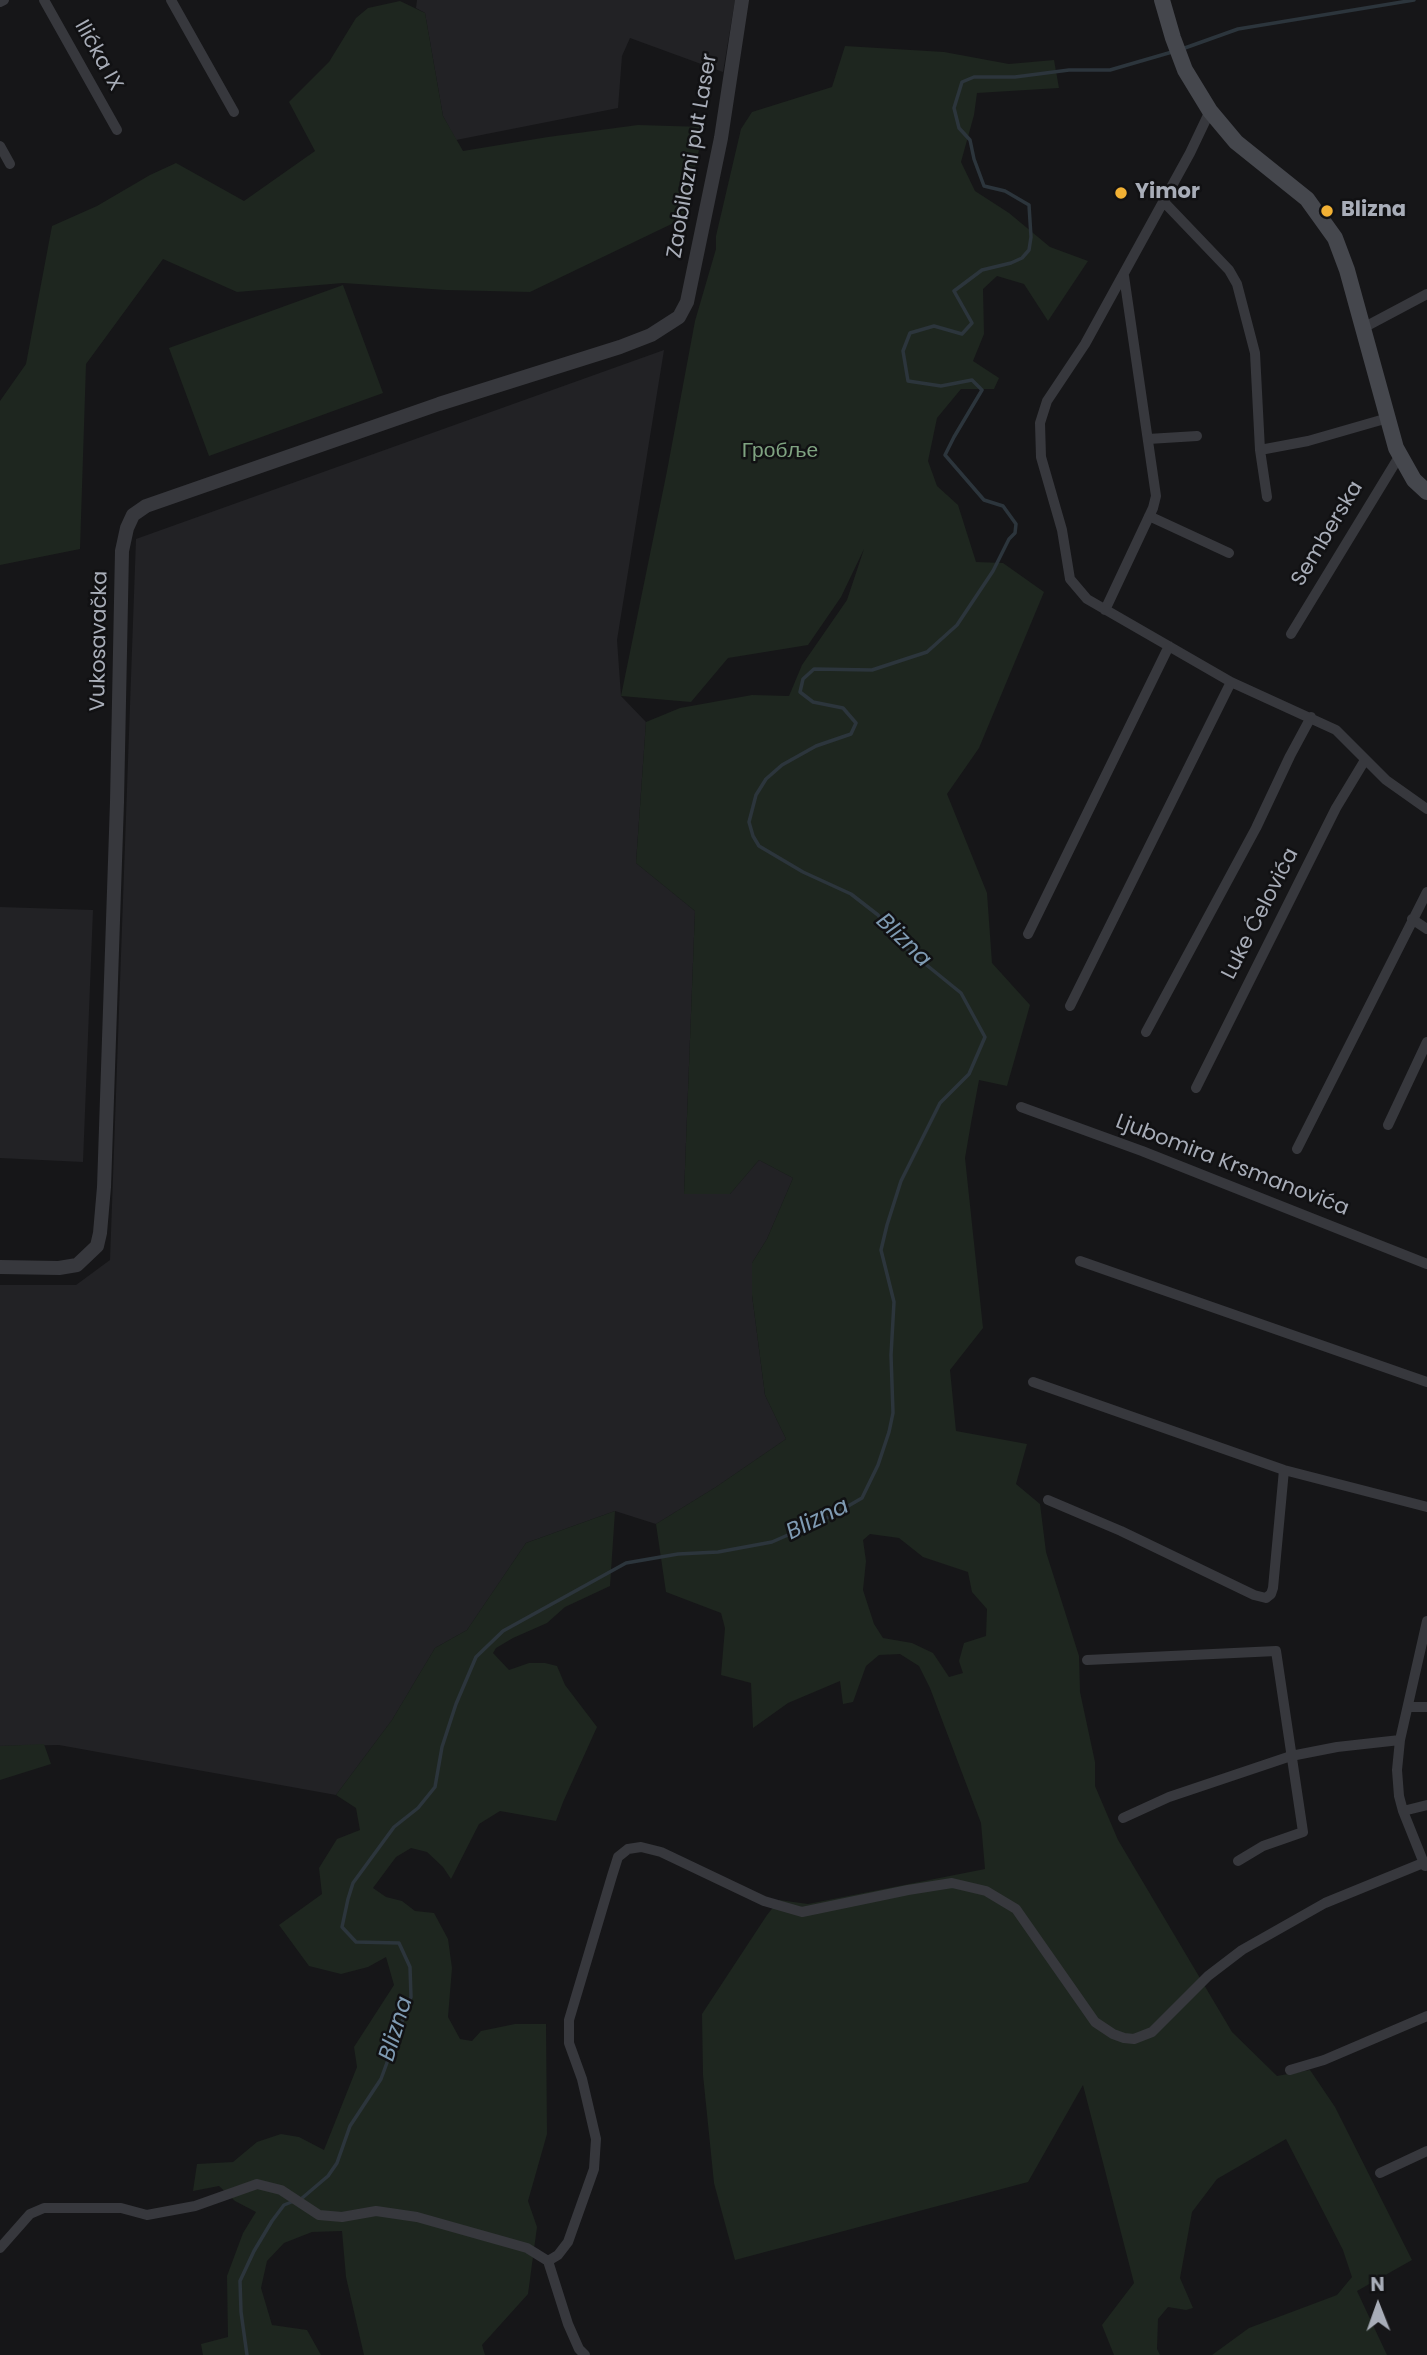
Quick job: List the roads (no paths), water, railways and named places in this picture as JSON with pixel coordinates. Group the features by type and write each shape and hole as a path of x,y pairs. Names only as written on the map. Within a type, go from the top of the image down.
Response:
{"main road":[{"path":"1162,0 1185,70 1210,111 1236,142 1307,199 1335,238 1347,270 1400,455 1414,480 1427,492"}],"street":[{"name":"Ilićka IX","path":"44,0 117,130"},
{"path":"171,0 234,112"},
{"name":"Zaobilazni put Laser","path":"679,317 687,302 721,138 742,0"},
{"path":"1210,111 1086,344 1047,401 1040,423 1041,457 1062,530 1070,579 1087,599 1231,682 1336,730 1386,780 1427,809"},
{"path":"0,146 10,164"},
{"path":"1163,201 1229,270 1237,284 1255,352 1260,450 1267,497"},
{"path":"1105,610 1156,496 1124,273"},
{"path":"1363,328 1427,294"},
{"name":"Vukosavačka","path":"0,1267 59,1268 77,1265 97,1246 100,1233 104,1187 117,802 122,551 133,515 146,506 426,409 620,347 651,335 679,317"},
{"path":"1260,450 1308,442 1388,418"},
{"path":"1148,439 1197,436"},
{"name":"Semberska","path":"1291,634 1400,455"},
{"path":"1149,516 1230,554"},
{"path":"1028,934 1169,646"},
{"path":"1070,1006 1231,682"},
{"name":"Luke Ćelovića","path":"1146,1032 1256,828 1311,718"},
{"name":"Luke Ćelovića","path":"1196,1088 1336,808 1365,760"},
{"path":"1297,1149 1427,892"},
{"path":"1412,919 1427,929"},
{"path":"1388,1125 1427,1042"},
{"name":"Ljubomira Krsmanovića","path":"1021,1107 1142,1151 1427,1264"},
{"path":"1080,1261 1427,1382"},
{"path":"1033,1381 1284,1470 1427,1507"},
{"path":"1048,1500 1121,1531 1254,1595 1266,1598 1273,1588 1284,1470"},
{"path":"548,2261 558,2255 569,2242 594,2169 596,2139 591,2112 569,2043 569,2020 618,1857 628,1849 641,1847 661,1852 764,1901 802,1912 952,1883 986,1891 1016,1909 1095,2022 1113,2034 1134,2039 1152,2032 1208,1976 1241,1950 1325,1903 1425,1866 1404,1811 1397,1781 1401,1740 1427,1621"},
{"path":"1087,1660 1276,1651 1303,1832 1264,1846 1238,1861"},
{"path":"1408,1707 1427,1707"},
{"path":"1122,1818 1178,1794 1291,1756 1336,1747 1401,1740"},
{"path":"1404,1811 1427,1805"},
{"path":"1290,2070 1324,2060 1427,2016"},
{"path":"1380,2173 1427,2151"},
{"path":"0,2248 30,2214 44,2208 121,2208 147,2216 195,2206 257,2184 281,2190 319,2215 342,2217 376,2211 417,2217 527,2248 548,2261 568,2324 584,2355"}],"waterway":[{"name":"Blizna","path":"1182,49 1238,29 1414,0"},
{"name":"Blizna","path":"301,2199 328,2176 337,2163 350,2126 381,2079 411,1997 410,1967 399,1943 356,1942 342,1927 353,1883 394,1827 418,1808 435,1787 442,1747 476,1657 503,1631 626,1563 678,1554 718,1552 772,1542 831,1516 862,1498 878,1465 893,1413 891,1355 894,1302 881,1250 887,1225 901,1181 940,1103 969,1074 985,1037 961,993 897,941 878,915 851,894 803,872 759,846 749,822 756,795 766,779 782,765 816,746 851,734 856,723 843,708 813,702 800,692 803,679 814,669 872,670 927,652 957,625 1015,533 1016,524 1003,506 984,500 945,455 982,390 972,380 941,386 908,381 903,351 910,333 934,326 962,334 972,323 954,291 982,270 1011,263 1022,258 1029,250 1029,205 1005,191 984,186 970,140 959,128 954,108 962,82 974,77 1015,77 1069,70 1110,70 1172,52"},
{"name":"Blizna","path":"247,2355 240,2281 272,2221 284,2205 294,2201"}],"place":[{"name":"Yimor","path":"1121,193"},
{"name":"Blizna","path":"1327,211"}],"park label":[{"name":"Гробље","path":"780,452"}]}
